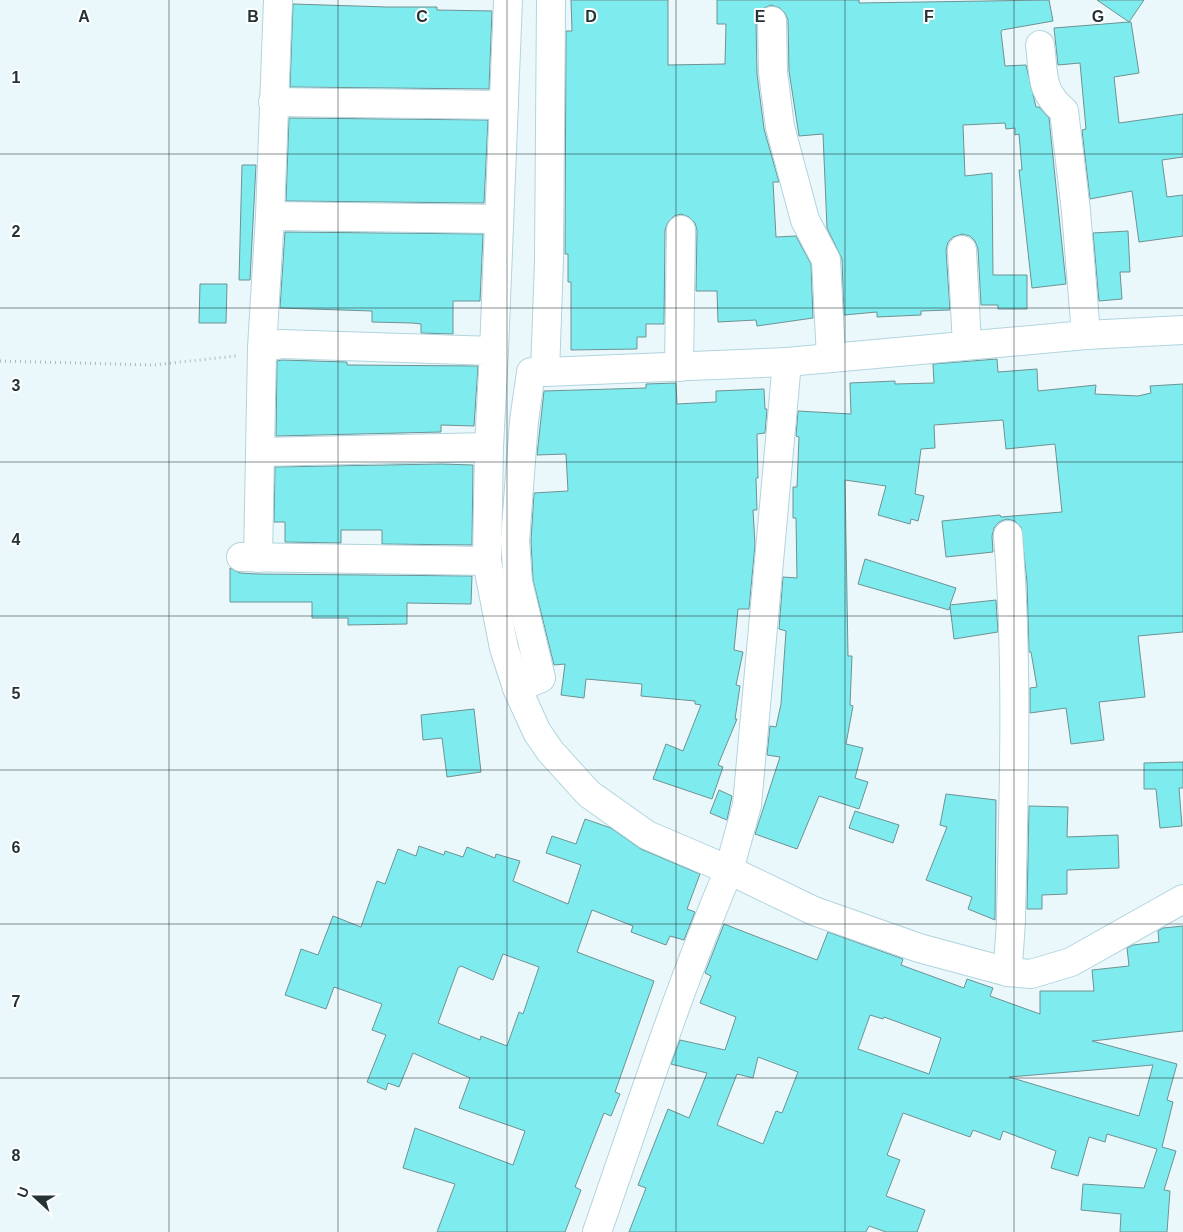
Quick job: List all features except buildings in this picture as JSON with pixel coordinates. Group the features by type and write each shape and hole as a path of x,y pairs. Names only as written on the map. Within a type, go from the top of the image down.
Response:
{"street":[{"path":"278,0 270,216 262,348 262,452 249,558 487,561"},
{"path":"508,0 499,219 515,368 524,421 515,541 518,582 541,678 526,685"},
{"path":"551,0 549,242 515,368 489,447 487,561 504,648 526,685 537,732 550,751 588,794 647,835 731,860 814,911 919,948 1009,956 1031,974 1071,962 1183,899"},
{"path":"772,21 773,72 780,127 805,220 826,260 831,358"},
{"path":"1040,45 1046,89 1049,96 1064,111 1076,211 1086,335"},
{"path":"273,102 504,105"},
{"path":"270,216 499,219"},
{"path":"678,367 681,230"},
{"path":"962,250 967,345"},
{"path":"262,348 281,344 515,368 678,367 787,362 1086,335 1183,330"},
{"path":"597,1232 668,1027 731,860 747,806 787,362"},
{"path":"262,452 489,447"},
{"path":"1008,535 1014,607 1014,773 1009,956"}],"path":[{"path":"0,360 153,365 244,355 262,348"}]}
